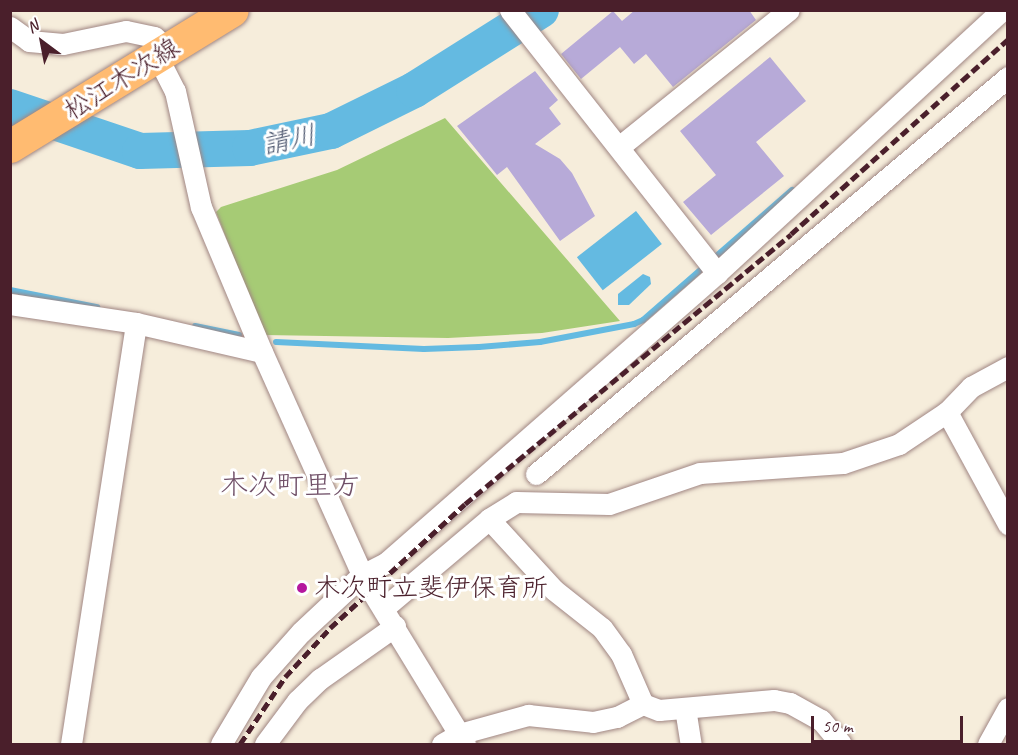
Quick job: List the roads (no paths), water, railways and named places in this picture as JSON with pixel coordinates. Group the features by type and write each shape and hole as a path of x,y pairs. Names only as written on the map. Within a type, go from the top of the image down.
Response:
{"main road":[{"name":"松江木次線","path":"10,146 120,82 232,10"}],"street":[{"path":"510,10 711,265"},
{"path":"619,147 789,10"},
{"path":"221,744 261,677 362,575 387,562 711,265 1002,10"},
{"path":"10,27 28,41 63,44 126,31 154,37 163,53 176,91 196,190 262,352 362,575 385,607 455,741 528,715 592,722 617,717 644,704"},
{"path":"536,474 1008,77"},
{"path":"10,304 135,323 262,352"},
{"path":"71,744 135,323"},
{"path":"385,607 489,519 525,500 581,506 609,504 700,473 843,463 898,444 947,412 971,387 1008,367"},
{"path":"947,412 1008,524"},
{"path":"489,519 554,590 602,628 621,654 644,704 659,710 755,699 790,703 821,720 841,744"},
{"path":"265,744 297,701 320,679 395,626"},
{"path":"685,708 691,744"},
{"path":"988,744 1008,708"}],"water":[{"path":"636,211 662,244 603,290 577,257"},
{"path":"643,274 650,277 651,284 629,305 618,305 618,294"}],"waterway":[{"name":"請川","path":"10,107 140,151 250,148 331,131 414,90 541,10"},
{"path":"276,342 424,349 479,347 540,342 634,324 643,320 792,190"},
{"path":"10,290 97,307"},
{"path":"195,326 239,335"}],"railway":[{"path":"240,744 285,677 330,628 465,504 791,234 1008,39"}],"place":[{"name":"木次町立斐伊保育所","path":"302,588"}],"district":[{"name":"木次町里方","path":"290,485"}]}
